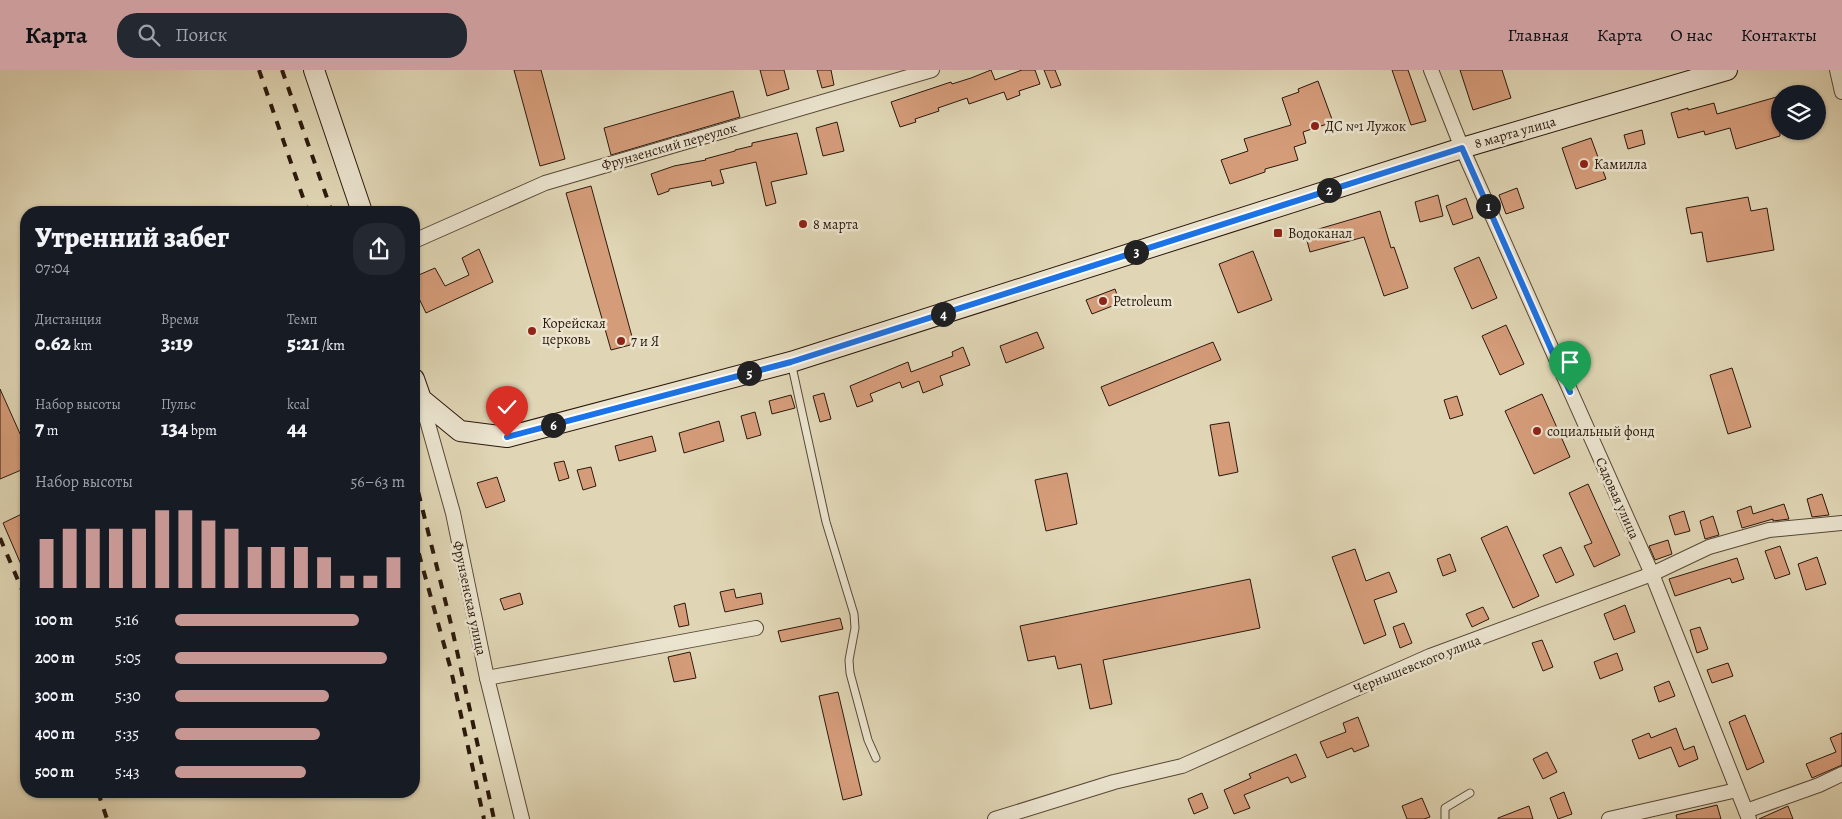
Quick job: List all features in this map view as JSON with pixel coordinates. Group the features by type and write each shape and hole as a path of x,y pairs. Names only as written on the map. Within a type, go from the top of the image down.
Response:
{"street":[{"path":"314,70 360,206"},
{"name":"Фрунзенский переулок","path":"420,238 545,183 932,70"},
{"name":"Садовая улица","path":"1431,70 1462,148 1652,574 1747,815"},
{"name":"8 марта улица","path":"421,399 460,431 507,437 791,362 1462,148 1727,70"},
{"path":"1837,70 1842,92"},
{"name":"Фрунзенская улица","path":"420,396 453,513 487,678 522,819"},
{"name":"Чернышевского улица","path":"995,819 1114,782 1182,766 1430,656 1652,574 1710,547 1769,530 1842,523"},
{"path":"487,678 756,628"},
{"path":"1747,815 1842,774"},
{"path":"1609,819 1736,790"}],"lane":[{"path":"791,362 826,522 854,614 855,628 849,660 850,673 868,740 876,758"},
{"path":"1445,819 1445,808 1470,793"}],"building":[{"path":"514,70 541,70 565,159 540,166"},
{"path":"760,70 784,70 789,89 767,96"},
{"path":"817,70 831,70 834,85 822,88"},
{"path":"991,70 995,80 1022,70 1035,70 1040,84 1019,91 1020,95 1007,100 1004,92 969,104 967,98 938,108 939,111 915,119 916,122 900,127 891,102 951,82 952,84 971,78"},
{"path":"1044,70 1055,70 1061,85 1051,88"},
{"path":"1392,70 1408,70 1426,121 1411,125"},
{"path":"1460,70 1502,70 1511,98 1473,110"},
{"path":"1318,81 1333,122 1303,132 1306,143 1294,147 1298,160 1265,169 1265,172 1230,184 1221,160 1248,151 1244,139 1291,125 1282,98 1299,92 1298,89"},
{"path":"733,91 740,117 611,155 604,128"},
{"path":"1771,99 1771,139 1736,149 1730,128 1705,135 1704,131 1678,138 1671,113 1714,103 1717,114"},
{"path":"837,122 844,151 823,156 816,128"},
{"path":"1642,130 1645,144 1628,149 1624,135"},
{"path":"797,133 807,174 771,182 776,203 766,206 756,162 720,170 724,183 712,186 711,181 669,189 669,191 658,195 651,174 674,166 706,160 752,146 752,143"},
{"name":"Камилла","path":"1591,138 1606,179 1576,189 1562,148"},
{"path":"591,186 634,344 611,350 566,193"},
{"path":"1517,188 1524,208 1506,214 1499,195"},
{"path":"1438,195 1443,216 1420,222 1415,202"},
{"path":"1748,197 1751,211 1767,208 1774,250 1707,262 1702,232 1691,234 1686,208"},
{"path":"1466,198 1473,218 1453,225 1446,206"},
{"path":"1380,211 1391,248 1394,247 1408,288 1384,296 1364,237 1310,252 1305,233"},
{"path":"479,249 493,282 426,313 420,300 420,274 435,268 445,286 469,275 462,258"},
{"path":"1253,251 1272,300 1238,313 1219,264"},
{"path":"1479,257 1497,298 1472,309 1454,268"},
{"name":"Petroleum","path":"1115,289 1120,303 1092,314 1086,300"},
{"path":"1506,325 1524,364 1500,375 1482,336"},
{"path":"1037,332 1044,348 1006,363 1000,346"},
{"path":"1213,342 1221,360 1109,406 1101,387"},
{"path":"963,347 970,365 940,376 943,385 923,393 919,381 902,388 900,382 870,394 873,401 857,407 850,386 908,362 911,372 953,356 952,352"},
{"path":"1732,368 1751,427 1728,434 1710,375"},
{"path":"0,389 20,434 20,471 0,479"},
{"path":"824,393 831,419 820,422 813,396"},
{"path":"1542,394 1570,457 1534,474 1505,411"},
{"path":"791,395 795,408 772,414 769,401"},
{"path":"1457,396 1463,415 1450,419 1444,400"},
{"path":"755,412 761,435 747,439 741,416"},
{"path":"719,421 724,441 684,453 679,433"},
{"path":"1229,422 1238,472 1219,476 1210,425"},
{"path":"652,436 656,451 619,461 615,446"},
{"path":"564,461 569,478 559,481 554,463"},
{"path":"591,467 596,486 583,490 577,470"},
{"path":"1067,473 1077,524 1046,531 1035,480"},
{"path":"497,477 505,501 486,508 477,483"},
{"path":"1588,484 1620,555 1594,567 1584,546 1592,543 1569,493"},
{"path":"1822,494 1829,515 1812,517 1807,499"},
{"path":"1784,504 1789,519 1773,521 1773,519 1742,528 1737,511 1751,506 1753,514"},
{"path":"1684,511 1690,531 1675,535 1669,516"},
{"path":"20,515 20,562 3,523"},
{"path":"1713,516 1719,535 1705,539 1700,521"},
{"path":"1507,526 1539,596 1513,608 1481,538"},
{"path":"1668,540 1672,554 1655,560 1649,546"},
{"path":"1780,546 1790,574 1775,579 1765,551"},
{"path":"1561,547 1574,575 1556,583 1543,555"},
{"path":"1355,549 1366,581 1389,572 1397,592 1374,600 1386,635 1364,644 1332,557"},
{"path":"1450,554 1456,571 1443,576 1437,559"},
{"path":"1817,557 1826,584 1806,590 1798,564"},
{"path":"1737,558 1744,579 1732,583 1730,578 1675,596 1669,579"},
{"path":"1250,579 1260,628 1103,660 1112,704 1090,709 1081,664 1058,669 1055,656 1028,661 1020,626"},
{"path":"734,589 736,598 761,593 763,604 725,612 720,592"},
{"path":"520,593 523,604 504,610 500,599"},
{"path":"685,603 689,625 679,627 674,606"},
{"path":"1625,605 1635,632 1614,640 1604,614"},
{"path":"1483,607 1489,619 1472,627 1466,614"},
{"path":"840,618 843,629 781,642 778,631"},
{"path":"1404,623 1412,643 1400,648 1393,627"},
{"path":"1700,627 1708,649 1697,653 1690,630"},
{"path":"1542,640 1553,667 1543,671 1532,643"},
{"path":"690,652 696,678 674,682 668,657"},
{"path":"1617,653 1623,670 1600,679 1594,662"},
{"path":"1728,663 1733,676 1712,683 1707,670"},
{"path":"1669,681 1675,696 1659,702 1654,687"},
{"path":"838,692 862,795 843,800 819,696"},
{"path":"1745,715 1764,762 1747,770 1729,722"},
{"path":"1358,717 1369,746 1354,752 1352,748 1327,758 1320,742 1346,732 1343,723"},
{"path":"1676,728 1684,750 1694,746 1698,759 1679,767 1671,747 1639,759 1632,740 1649,733 1651,738"},
{"path":"1842,733 1842,765 1812,778 1806,764 1836,752 1830,738"},
{"path":"1547,752 1557,772 1543,779 1533,759"},
{"path":"1296,754 1306,777 1291,783 1288,777 1244,795 1250,808 1234,814 1224,790 1251,778 1249,774"},
{"path":"1564,792 1572,814 1558,819 1550,798"},
{"path":"1202,793 1208,808 1194,814 1188,799"},
{"path":"1422,798 1430,817 1407,819 1402,806"},
{"path":"1717,805 1721,819 1677,819 1676,815"},
{"path":"1529,806 1533,819 1498,819 1498,818"},
{"path":"1788,806 1793,819 1759,819"}],"railway":[{"path":"259,70 306,206"},
{"path":"282,70 330,206"},
{"path":"420,499 451,624 494,819"},
{"path":"0,538 20,585"},
{"path":"420,558 451,670 484,819"},
{"path":"100,798 107,819"}],"place":[{"name":"ДС №1 Лужок","path":"1315,126"},
{"name":"Камилла","path":"1584,164"},
{"name":"8 марта","path":"803,224"},
{"name":"Водоканал","path":"1278,233"},
{"name":"Petroleum","path":"1103,301"},
{"name":"Корейская церковь","path":"532,331"},
{"name":"7 и Я","path":"621,341"},
{"name":"социальный фонд","path":"1537,431"}],"route":[{"path":"507,437 791,362 1462,148 1570,392"}]}
